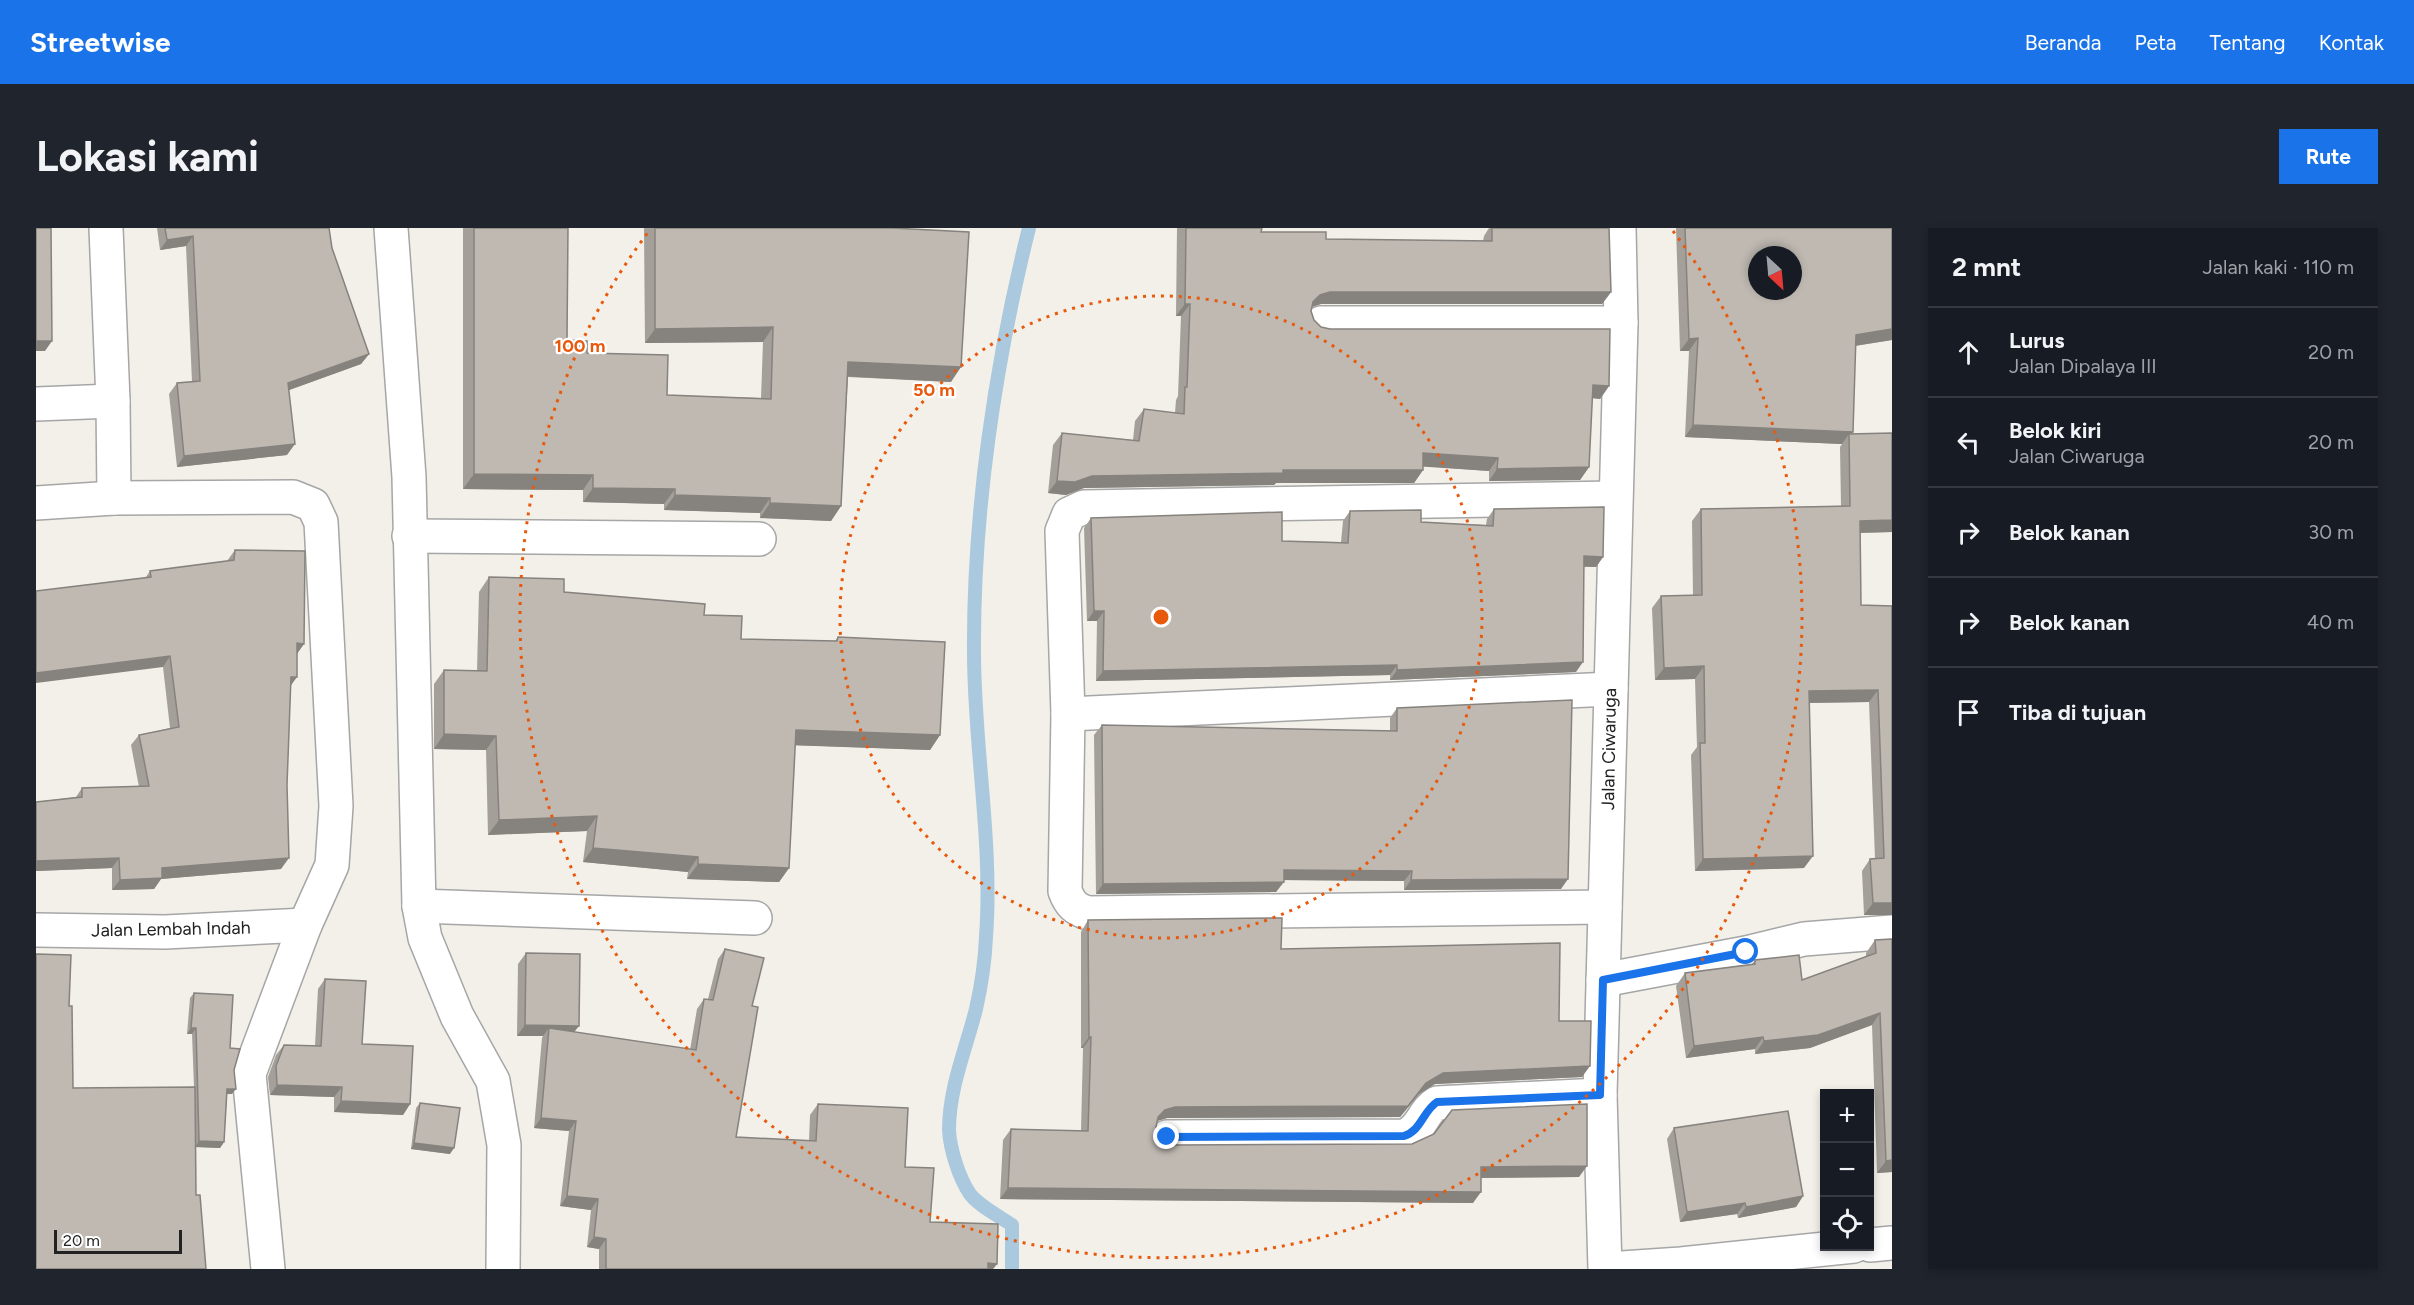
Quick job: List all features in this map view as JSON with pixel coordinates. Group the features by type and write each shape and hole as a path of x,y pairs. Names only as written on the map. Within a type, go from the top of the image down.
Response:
{"street":[{"path":"106,228 113,401 114,498"},
{"path":"391,228 409,477 419,906 425,938 457,1016 493,1081 504,1145 504,1269"},
{"name":"Jalan Ciwaruga","path":"1606,1269 1600,1095 1621,323 1619,228"},
{"path":"1321,323 1621,323"},
{"path":"36,404 113,401"},
{"path":"36,503 114,498 293,497 313,505 321,522 336,806 332,865 305,925 249,1074 268,1269"},
{"path":"1605,907 1088,913 1079,910 1070,903 1065,891 1068,714 1062,531 1069,514 1076,509 1096,507 1615,498"},
{"path":"409,536 759,539"},
{"path":"1068,714 1611,689"},
{"path":"419,906 755,918"},
{"name":"Jalan Lembah Indah","path":"36,930 165,932 305,925"},
{"path":"1603,980 1804,939 1892,932"},
{"path":"1167,1137 1404,1136 1414,1132 1427,1111 1437,1102 1600,1095"},
{"path":"1874,1245 1892,1243"},
{"path":"1606,1269 1681,1264 1820,1250"}],"building":[{"path":"36,228 51,228 52,341 36,341"},
{"path":"165,228 329,228 332,248 369,354 288,383 295,444 184,456 177,383 200,381 193,236 167,240"},
{"path":"474,228 568,228 567,340 587,341 587,353 668,355 667,395 771,399 773,327 655,329 655,228 892,228 969,232 961,367 848,362 841,506 770,503 770,498 675,495 675,489 593,488 593,475 474,474"},
{"path":"1186,228 1262,228 1261,232 1326,232 1326,239 1492,241 1492,228 1609,228 1611,292 1330,292 1320,295 1313,302 1311,311 1314,320 1321,327 1330,329 1610,329 1609,386 1593,385 1589,467 1497,469 1498,458 1423,453 1423,470 1283,470 1283,473 1092,476 1075,482 1057,481 1062,433 1139,441 1144,409 1184,414 1190,304 1185,304"},
{"path":"1685,228 1892,228 1892,329 1856,335 1853,432 1693,425 1698,338 1689,339"},
{"path":"1892,433 1892,520 1860,521 1861,605 1892,606 1892,903 1873,903 1870,859 1884,858 1878,690 1809,691 1813,856 1703,859 1700,743 1705,743 1704,666 1664,668 1661,596 1702,595 1701,509 1850,506 1849,434"},
{"path":"1604,507 1603,557 1584,556 1583,662 1397,670 1397,665 1103,671 1104,611 1094,611 1091,518 1282,512 1282,541 1348,543 1350,511 1421,510 1421,522 1493,526 1494,509"},
{"path":"235,550 305,551 304,644 297,643 297,677 291,677 287,785 289,858 162,868 162,878 120,880 119,858 36,861 36,802 82,797 82,788 149,786 139,735 179,727 170,656 36,673 36,591 151,577 150,571 234,560"},
{"path":"489,577 564,579 564,592 705,604 704,615 742,616 741,639 837,641 838,637 945,642 940,735 796,730 789,868 698,864 698,857 593,848 597,816 499,820 496,736 444,734 444,670 487,671"},
{"path":"1572,700 1568,879 1411,880 1412,871 1284,870 1284,882 1103,884 1102,725 1397,731 1397,708"},
{"path":"1282,918 1281,949 1560,943 1559,1021 1591,1021 1590,1066 1443,1073 1426,1083 1408,1106 1175,1107 1165,1110 1158,1117 1156,1127 1159,1136 1166,1142 1175,1145 1412,1144 1434,1134 1452,1110 1587,1104 1587,1166 1481,1167 1481,1192 1008,1188 1011,1129 1088,1131 1091,1037 1089,1037 1088,920"},
{"path":"1892,939 1892,1160 1886,1161 1880,1013 1818,1035 1764,1041 1763,1037 1694,1046 1685,973 1755,964 1755,960 1799,955 1802,980 1876,953 1875,940"},
{"path":"725,949 764,958 752,1006 758,1007 736,1137 816,1141 818,1104 908,1108 905,1167 934,1168 930,1222 998,1224 997,1264 988,1263 988,1269 606,1269 606,1239 594,1237 598,1199 567,1196 576,1121 541,1118 549,1028 696,1050 704,999 713,1000"},
{"path":"526,953 580,954 579,1026 525,1025"},
{"path":"36,954 71,955 69,1006 72,1006 73,1088 195,1087 196,1195 200,1195 206,1269 36,1269"},
{"path":"325,979 366,981 362,1044 413,1046 410,1104 341,1101 342,1087 277,1085 276,1066 284,1045 321,1046"},
{"path":"194,993 233,995 230,1048 240,1049 234,1070 236,1089 227,1089 224,1142 199,1141 196,1028 191,1028"},
{"path":"420,1103 460,1108 454,1148 414,1143"},
{"path":"1788,1111 1803,1196 1746,1207 1745,1203 1687,1212 1674,1128"}],"waterway":[{"path":"1012,1269 1012,1225 984,1207 970,1194 956,1163 949,1130 955,1084 980,992 986,937 987,866 974,653 977,547 996,385 1029,228"}],"route":[{"path":"1167,1137 1404,1136 1414,1132 1427,1111 1437,1102 1600,1095 1603,980 1746,952"}]}
